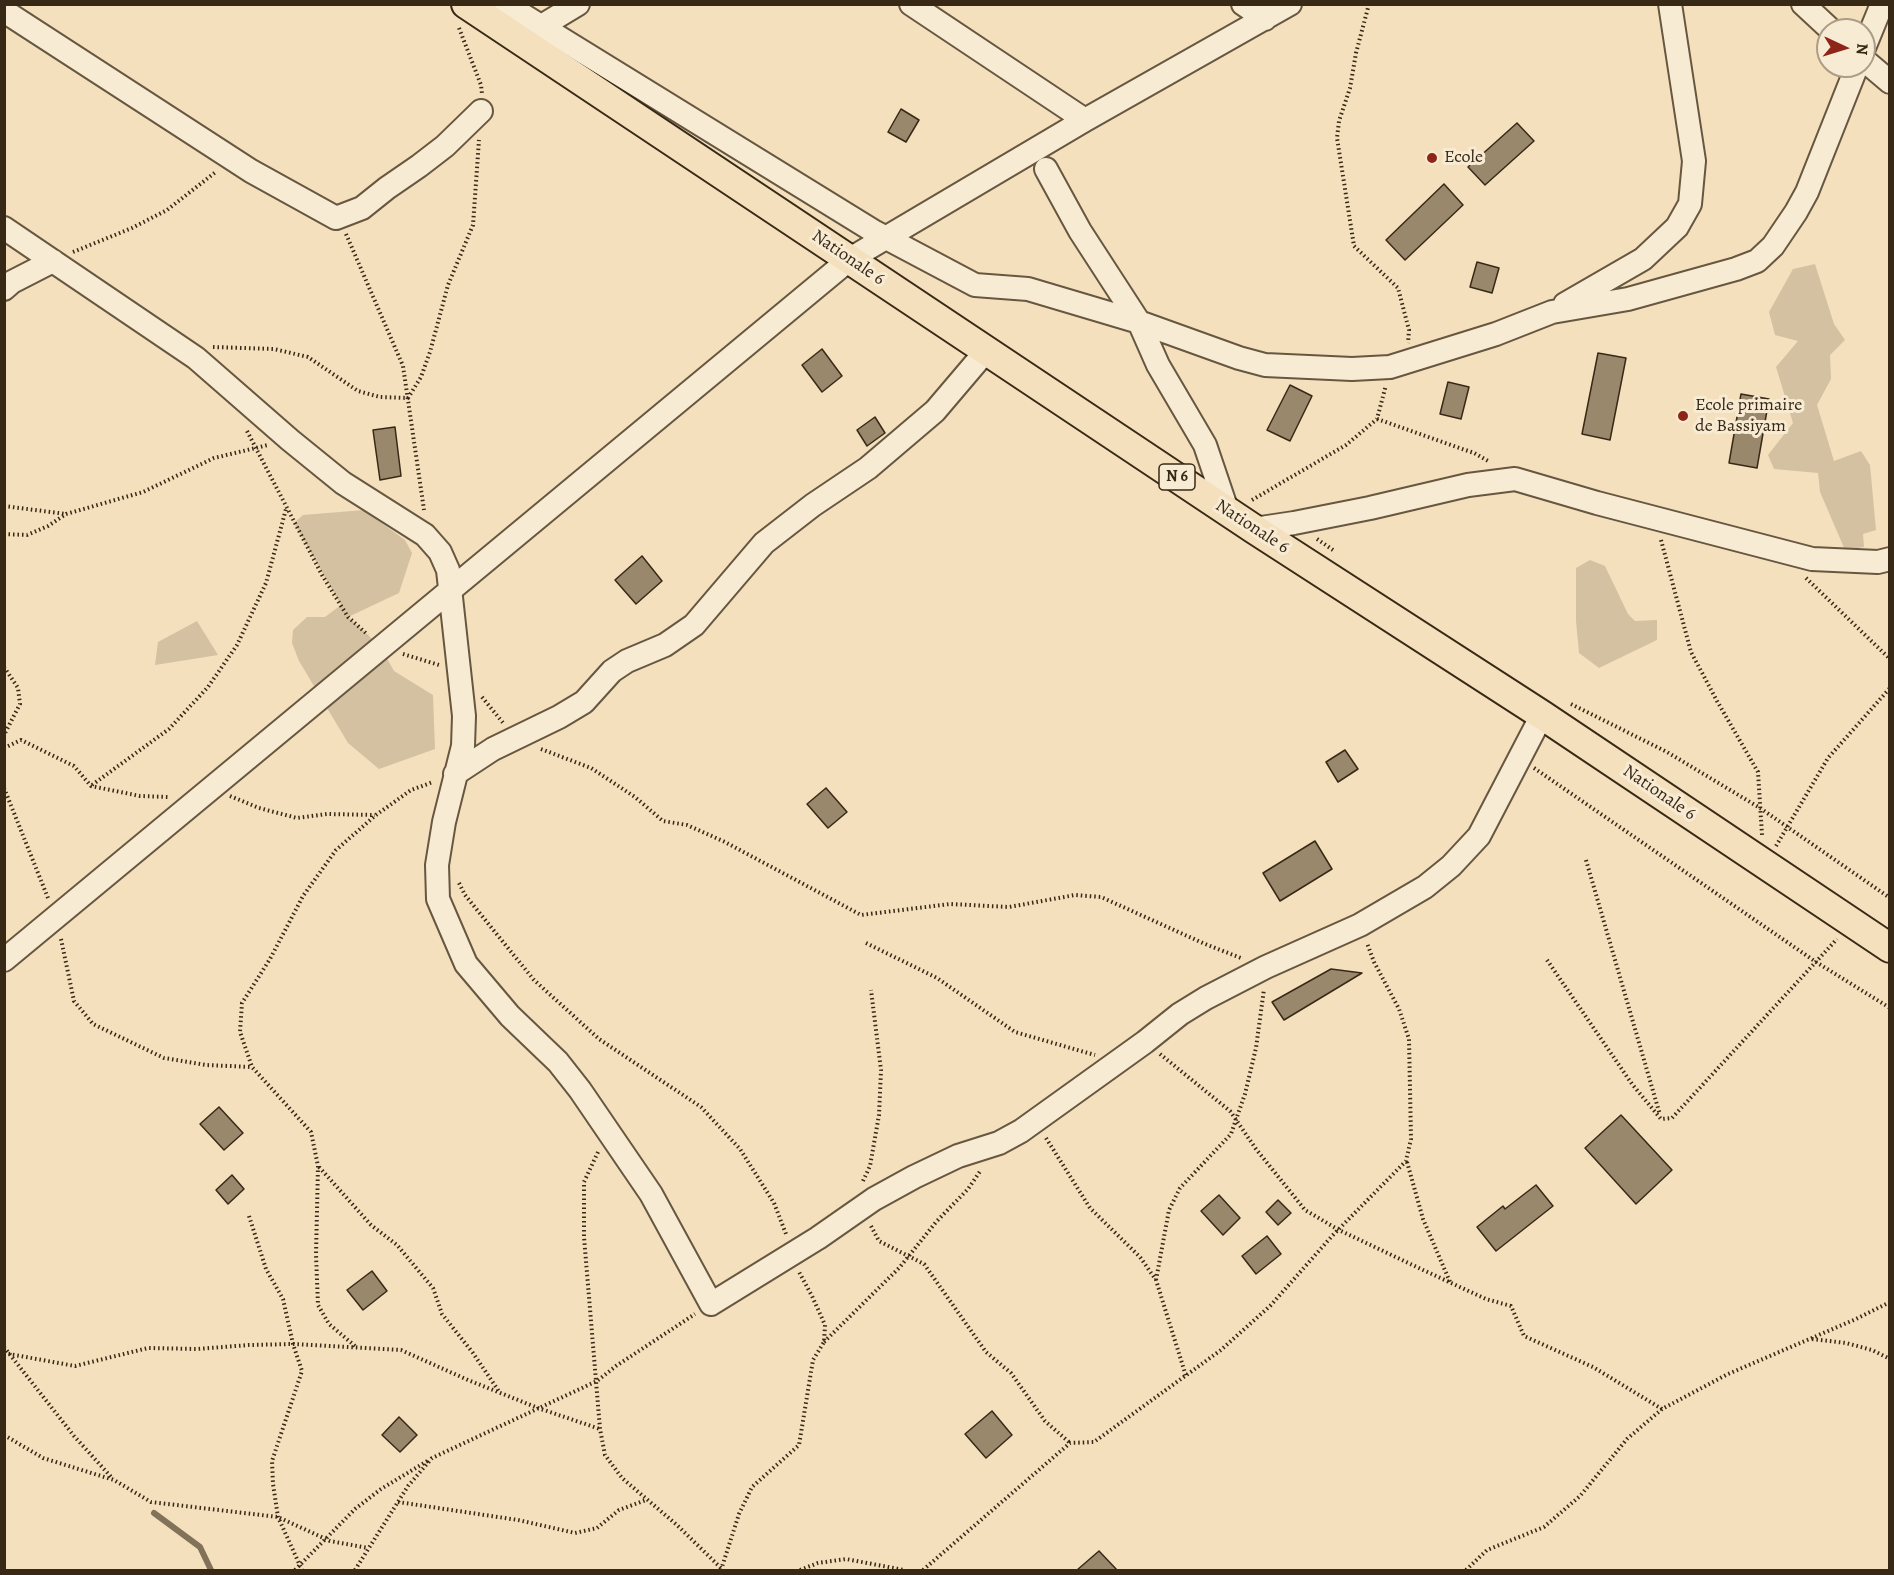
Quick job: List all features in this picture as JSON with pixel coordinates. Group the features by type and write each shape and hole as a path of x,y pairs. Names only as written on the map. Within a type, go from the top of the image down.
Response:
{"main road":[{"name":"Nationale 6","path":"462,14 530,33 850,259 986,351 1240,505 1552,707 1764,864 1890,948"}],"street":[{"path":"505,4 530,33 886,238 975,285 1028,289 1139,322 1265,365 1352,369 1399,364 1496,334 1552,312 1643,259 1677,227 1690,204 1694,161 1670,4"},
{"path":"530,33 578,4"},
{"path":"911,4 1086,120"},
{"path":"1243,4 1264,19"},
{"path":"4,960 850,259 1086,120 1290,4"},
{"path":"1803,4 1818,18"},
{"path":"1876,19 1882,4"},
{"path":"4,10 251,171 336,218 362,208 419,166 445,146 481,111"},
{"path":"1876,70 1890,82"},
{"path":"1552,312 1628,299 1757,261 1773,246 1797,212 1852,78"},
{"path":"1046,169 1080,231 1139,322 1158,365 1240,505"},
{"path":"4,228 178,346 226,383 343,483 425,535 440,552 448,570 464,716 463,746 455,774 437,865 438,899 466,964 510,1016 558,1062 580,1090 651,1194 711,1304 818,1239 861,1198 958,1156 999,1143 1036,1122 1180,1014 1206,998 1266,967 1360,925 1425,887 1451,866 1479,836 1520,759 1552,707"},
{"path":"4,289 12,282 53,261"},
{"path":"455,774 493,749 576,707 584,702 612,670 665,645 694,625 764,543 813,505 868,468 935,411 986,351"},
{"path":"1257,517 1294,523 1468,485 1515,479 1655,519 1812,559 1878,562 1890,559"}],"path":[{"path":"1257,517 1240,505 1346,445 1377,419 1399,364 1409,330 1398,288 1354,246 1337,138 1339,121 1350,88 1356,52 1369,4"},
{"path":"408,398 421,377 448,285 473,225 483,98 462,14"},
{"path":"53,261 132,228 167,210 217,171 231,169 251,171"},
{"path":"336,218 349,239 403,366 425,521 425,535"},
{"path":"178,346 274,349 308,357 358,391 380,397 408,398"},
{"path":"1377,419 1474,453 1515,479"},
{"path":"245,427 286,509 348,617 383,647 461,673 515,738 591,768 635,797 663,821 687,825 725,842 861,915 950,904 1009,907 1075,895 1101,897 1204,944 1266,967 1256,1048 1245,1094 1231,1134 1180,1188 1169,1210 1156,1280"},
{"path":"4,534 27,535 48,526 66,514 143,492 214,458 290,440"},
{"path":"4,506 66,514"},
{"path":"91,786 169,729 208,687 237,645 266,583 286,509"},
{"path":"1655,519 1691,652 1758,772 1764,864"},
{"path":"1294,523 1333,550"},
{"path":"1803,575 1890,658"},
{"path":"4,667 18,688 20,704 4,735"},
{"path":"1764,864 1828,758 1890,688"},
{"path":"1552,707 1667,752 1760,808 1890,898"},
{"path":"1520,759 1816,962 1890,1008"},
{"path":"355,1346 329,1324 318,1305 316,1255 318,1166 311,1132 252,1067 240,1032 242,1003 270,959 303,896 336,850 376,815 411,790 455,774"},
{"path":"4,788 56,918 74,1001 93,1024 164,1058 206,1065 252,1067"},
{"path":"440,847 465,895 534,980 599,1039 701,1107 740,1149 774,1203 793,1253 795,1266 825,1325 824,1342"},
{"path":"1586,860 1661,1119"},
{"path":"1661,1119 1672,1118 1851,923"},
{"path":"1360,925 1374,962 1399,1009 1409,1039 1411,1139 1406,1161 1423,1219 1450,1282"},
{"path":"866,943 937,978 1014,1032 1118,1062"},
{"path":"1547,960 1632,1084 1661,1119"},
{"path":"871,990 881,1070 879,1115 870,1166 861,1198 879,1241 924,1264 986,1352 1011,1373 1045,1421 1070,1443"},
{"path":"1145,1042 1230,1111 1235,1121 1305,1210 1339,1230 1486,1299 1511,1306 1524,1336 1593,1367 1662,1409"},
{"path":"1036,1122 1090,1208 1140,1257 1156,1280 1186,1376"},
{"path":"607,1132 584,1182 584,1237 600,1429 605,1455 622,1478 677,1525 722,1570 739,1514 752,1487 799,1445 813,1360 824,1342 900,1267 936,1222 968,1189 999,1143"},
{"path":"922,1570 1070,1443 1094,1442 1221,1350 1271,1305 1406,1161"},
{"path":"318,1166 371,1225 397,1245 433,1288 442,1314 473,1353 500,1393"},
{"path":"249,1216 266,1269 283,1299 293,1344 302,1371 272,1461 278,1517 300,1568"},
{"path":"1466,1570 1487,1550 1544,1527 1580,1496 1627,1439 1662,1409 1728,1374 1890,1302"},
{"path":"295,1570 300,1568 356,1509 381,1489 432,1458 597,1381 711,1304"},
{"path":"1811,1339 1846,1343 1872,1350 1890,1359"},
{"path":"7,1354 75,1366 148,1348 197,1349 293,1344 400,1350 500,1393 600,1429"},
{"path":"4,1347 7,1354 74,1436 114,1480"},
{"path":"4,1435 44,1458 114,1480 151,1502 278,1517 326,1539 368,1548"},
{"path":"355,1570 408,1486 432,1458"},
{"path":"398,1502 518,1520 575,1533 597,1528 619,1510 647,1500"},
{"path":"800,1570 818,1563 846,1559 904,1570"}],"shaded area":[{"path":"1815,264 1834,324 1845,340 1830,355 1831,379 1817,405 1834,461 1861,451 1870,465 1876,530 1863,534 1864,547 1845,550 1820,492 1818,473 1774,469 1768,455 1793,423 1776,367 1798,341 1775,335 1769,312 1793,269"},
{"path":"364,510 405,540 412,553 399,593 348,617 380,646 394,671 433,695 435,749 379,769 348,743 299,661 292,643 293,630 307,617 325,617 341,605 294,523 303,515"},
{"path":"1590,560 1605,566 1628,614 1635,621 1657,620 1657,640 1599,668 1579,653 1576,621 1576,568"},
{"path":"197,621 218,655 155,665 158,642"}],"building":[{"path":"901,109 919,120 906,142 888,132"},
{"path":"1517,123 1534,141 1485,185 1468,167"},
{"path":"1444,184 1463,205 1405,260 1386,240"},
{"path":"1477,262 1499,268 1492,293 1470,287"},
{"path":"822,349 842,376 822,392 802,365"},
{"path":"1598,353 1626,358 1610,440 1582,434"},
{"path":"1448,382 1469,387 1461,419 1440,414"},
{"path":"1290,385 1312,396 1290,441 1267,430"},
{"path":"1741,394 1769,399 1757,468 1729,463"},
{"path":"875,417 885,433 867,446 857,430"},
{"path":"395,427 401,476 380,480 373,430"},
{"path":"642,556 662,581 636,604 615,580"},
{"path":"1345,750 1358,769 1338,782 1326,762"},
{"path":"826,788 847,812 828,828 807,804"},
{"path":"1315,841 1332,869 1280,901 1263,873"},
{"path":"1331,969 1362,973 1284,1020 1272,1002"},
{"path":"219,1107 243,1133 224,1150 200,1124"},
{"path":"1621,1115 1672,1170 1636,1204 1585,1148"},
{"path":"232,1175 244,1189 228,1204 216,1190"},
{"path":"1536,1185 1553,1206 1496,1251 1477,1227 1503,1206 1505,1209"},
{"path":"1219,1195 1240,1218 1223,1235 1201,1211"},
{"path":"1278,1200 1291,1213 1278,1225 1266,1212"},
{"path":"1267,1236 1281,1254 1256,1274 1242,1256"},
{"path":"372,1271 387,1291 363,1310 347,1290"},
{"path":"992,1411 1012,1435 986,1458 965,1434"},
{"path":"399,1417 417,1435 400,1452 382,1435"},
{"path":"1099,1551 1117,1570 1077,1570"}],"waterway":[{"path":"154,1513 200,1547 211,1570"}],"place":[{"name":"Ecole","path":"1432,158"},
{"name":"Ecole primaire de Bassiyam","path":"1683,416"}]}
